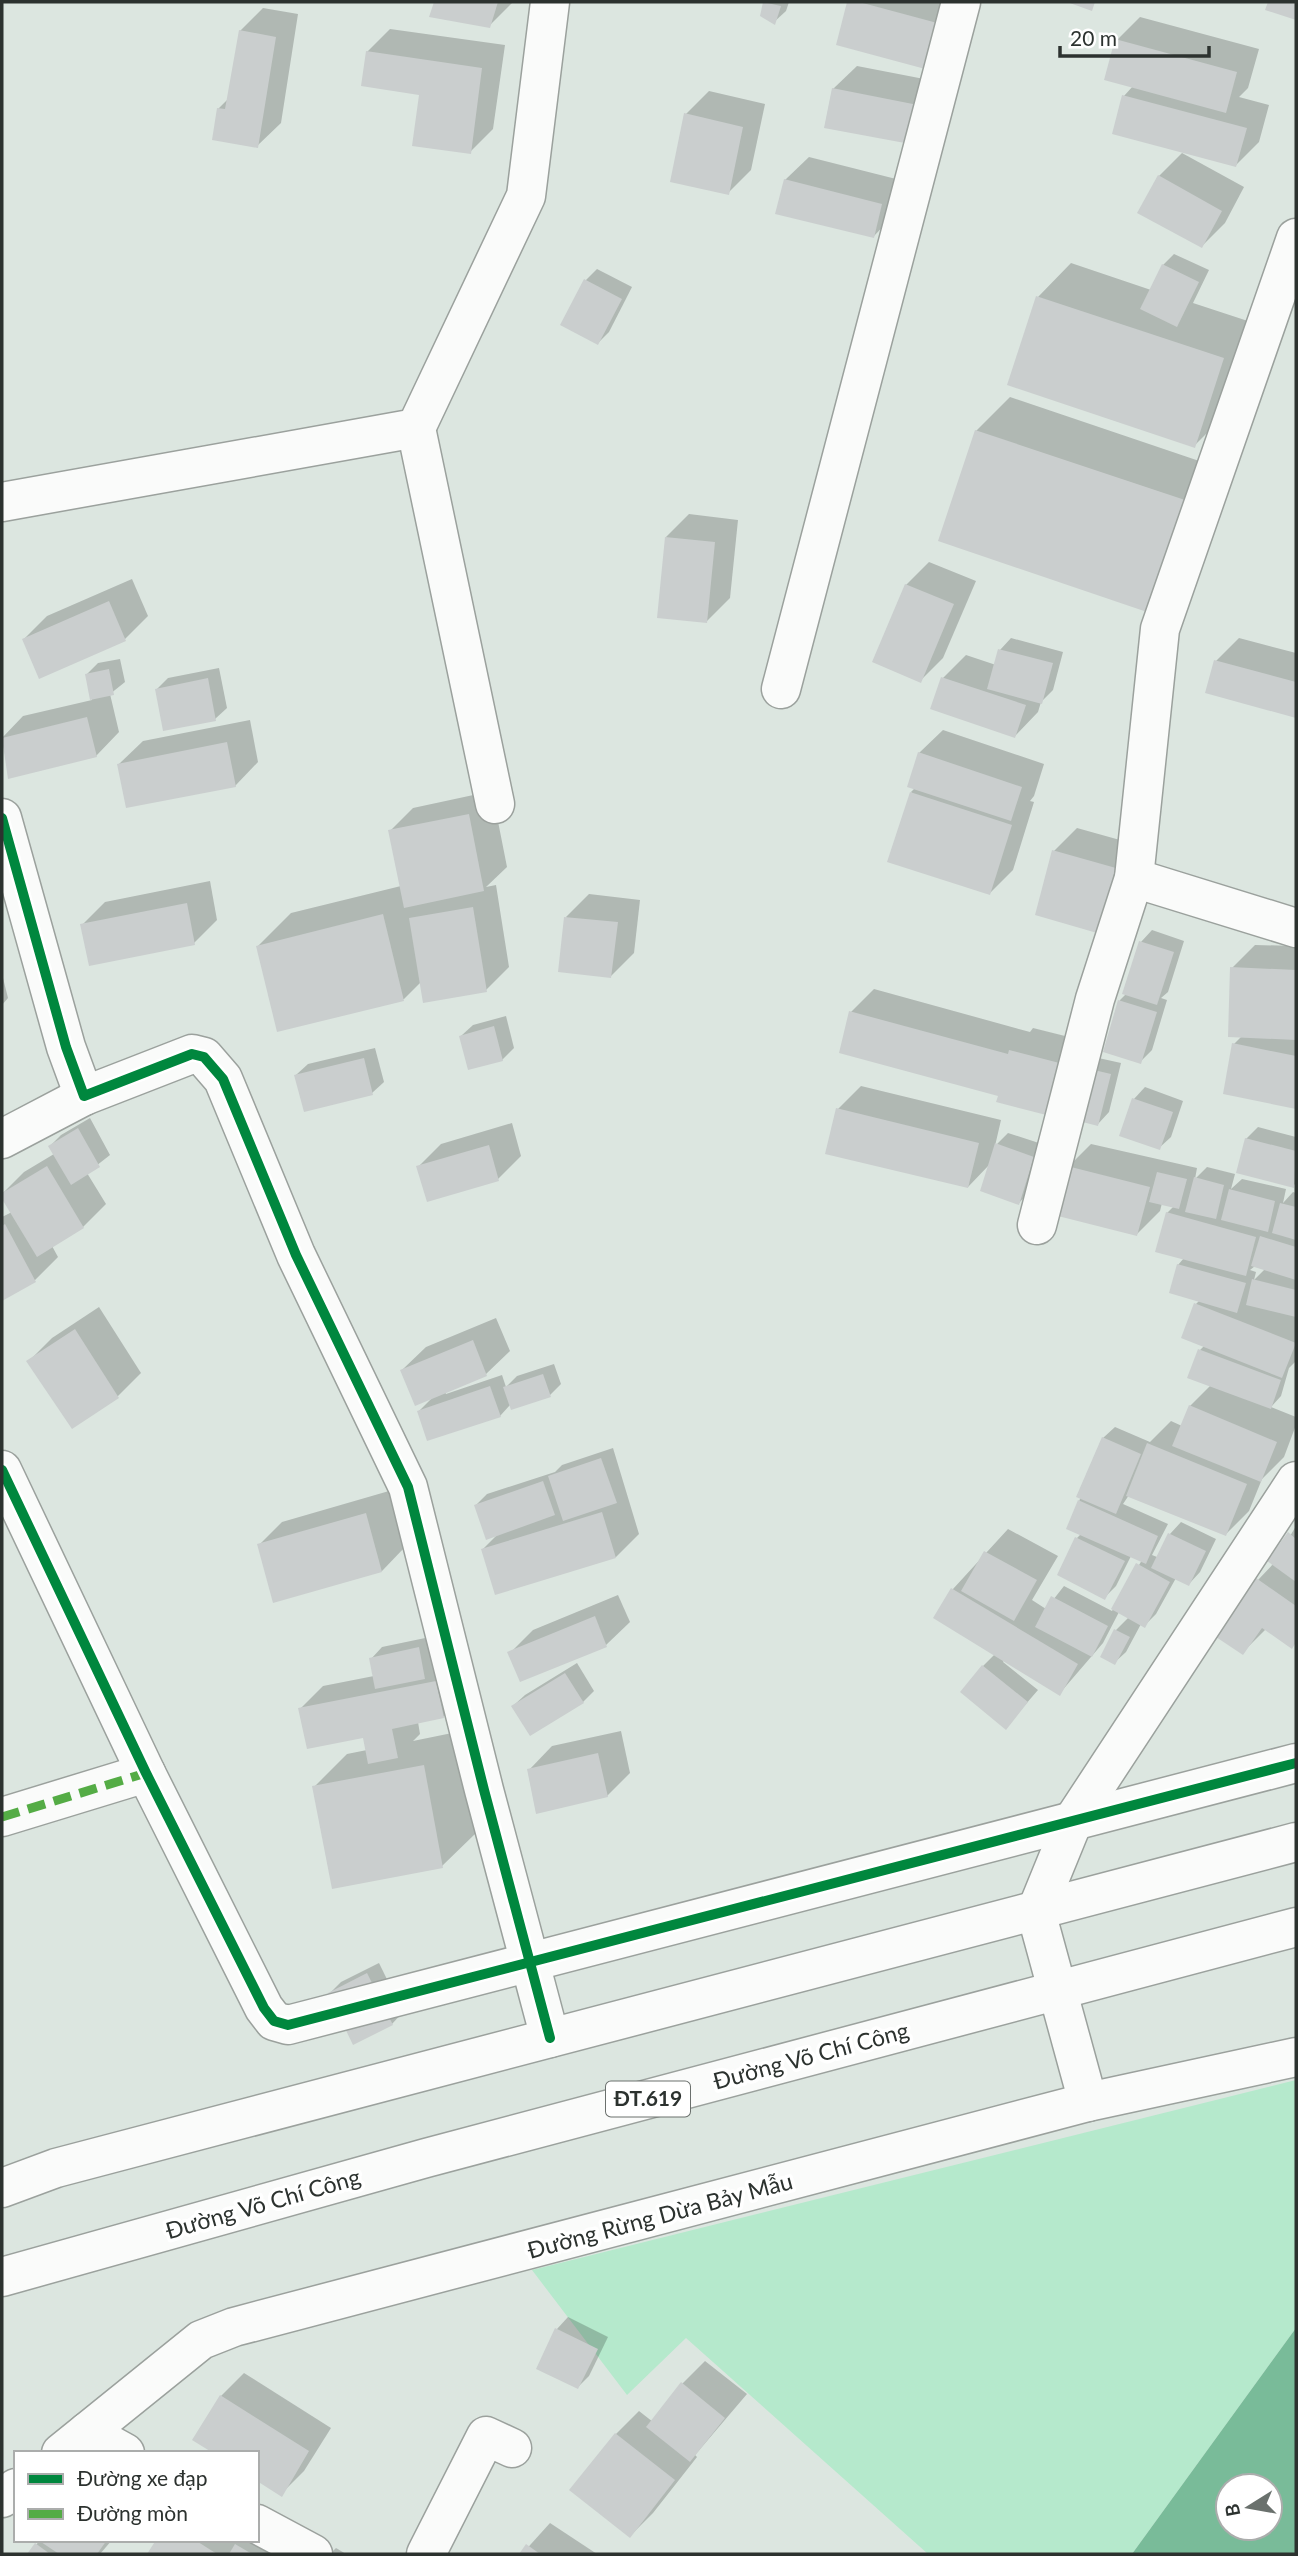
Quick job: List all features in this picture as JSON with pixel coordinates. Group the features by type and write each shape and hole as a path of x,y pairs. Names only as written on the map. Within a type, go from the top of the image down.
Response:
{"street":[{"path":"495,804 416,428 526,196 550,2"},
{"path":"781,689 961,2"},
{"path":"1037,1225 1095,999 1134,878 1160,629 1296,238"},
{"path":"2,502 416,428"},
{"path":"2,818 66,1047 84,1096"},
{"path":"1134,878 1296,928"},
{"path":"2,1139 84,1096 192,1054 204,1057 223,1079 296,1255 408,1486 550,2038"},
{"path":"2,1470 146,1773 274,2021 288,2025 1296,1763"},
{"path":"1088,2102 1060,1989 1036,1912 1074,1819 1296,1481"},
{"path":"2,1817 146,1773"},
{"path":"2,2188 56,2168 1296,1842"},
{"name":"Đường Võ Chí Công","path":"2,2277 453,2151 1296,1927"},
{"name":"Đường Rừng Dừa Bảy Mẫu","path":"74,2443 201,2340 234,2327 1088,2102 1296,2057"},
{"path":"426,2554 486,2436 512,2448"},
{"path":"74,2443 115,2451"},
{"path":"259,2525 313,2554"}],"shaded area":[{"path":"1296,2080 1296,2328 1132,2554 928,2554 686,2338 627,2395 532,2270"},
{"path":"1296,2328 1296,2554 1132,2554"}],"building":[{"path":"434,2 498,2 490,28 429,17"},
{"path":"763,2 781,6 775,25 760,16"},
{"path":"847,2 859,2 941,24 929,70 836,45"},
{"path":"1067,2 1095,2 1092,11"},
{"path":"1268,2 1296,2 1296,20 1265,10"},
{"path":"239,30 276,37 258,148 212,140 217,108 225,109"},
{"path":"1115,39 1237,72 1226,113 1104,80"},
{"path":"366,51 482,68 471,154 412,146 419,95 361,86"},
{"path":"832,88 928,107 921,146 824,128"},
{"path":"1122,95 1247,128 1236,167 1112,134"},
{"path":"684,113 743,127 729,195 670,182"},
{"path":"1158,175 1222,211 1202,248 1137,213"},
{"path":"784,179 882,204 874,238 775,214"},
{"path":"1162,264 1199,282 1177,327 1140,309"},
{"path":"584,279 622,299 598,345 560,325"},
{"path":"1036,296 1224,358 1195,448 1007,385"},
{"path":"975,430 1185,500 1147,612 938,541"},
{"path":"665,537 715,542 707,623 657,618"},
{"path":"905,584 954,604 921,683 872,662"},
{"path":"109,601 126,641 39,679 22,639"},
{"path":"998,649 1053,663 1042,704 987,689"},
{"path":"1214,660 1296,682 1296,718 1205,693"},
{"path":"109,669 114,695 90,700 85,674"},
{"path":"941,677 1026,705 1015,738 930,709"},
{"path":"208,678 216,721 163,731 155,689"},
{"path":"87,717 97,757 8,779 2,738"},
{"path":"227,742 236,787 126,808 117,764"},
{"path":"918,752 1022,787 1011,821 907,787"},
{"path":"910,792 1012,825 990,895 887,862"},
{"path":"469,814 484,891 404,908 388,830"},
{"path":"1052,850 1123,870 1104,935 1035,915"},
{"path":"187,903 195,945 89,966 80,924"},
{"path":"473,907 487,992 423,1003 409,918"},
{"path":"383,914 404,1001 277,1032 256,946"},
{"path":"564,917 618,922 611,978 558,972"},
{"path":"1139,941 1174,952 1157,1005 1122,994"},
{"path":"1230,967 1296,970 1296,1040 1228,1037"},
{"path":"1118,1000 1157,1012 1141,1064 1103,1052"},
{"path":"849,1011 1008,1054 1009,1050 1071,1066 1058,1118 996,1102 998,1096 839,1053"},
{"path":"494,1026 503,1061 468,1070 459,1036"},
{"path":"1232,1043 1296,1056 1296,1109 1223,1094"},
{"path":"364,1058 373,1095 304,1112 294,1075"},
{"path":"1081,1067 1111,1074 1098,1126 1067,1118"},
{"path":"1132,1098 1173,1112 1160,1150 1119,1136"},
{"path":"836,1108 979,1143 968,1188 825,1154"},
{"path":"78,1128 100,1167 71,1185 48,1146"},
{"path":"1245,1138 1296,1151 1294,1188 1236,1173"},
{"path":"995,1143 1034,1157 1019,1205 980,1191"},
{"path":"489,1145 499,1181 427,1202 416,1166"},
{"path":"47,1166 84,1228 37,1257 2,1199 2,1193"},
{"path":"1067,1166 1150,1187 1137,1236 1054,1215"},
{"path":"1157,1172 1187,1179 1179,1209 1149,1202"},
{"path":"1194,1177 1224,1185 1216,1219 1185,1212"},
{"path":"1229,1189 1275,1201 1268,1232 1221,1220"},
{"path":"1280,1203 1296,1207 1296,1240 1272,1233"},
{"path":"1166,1212 1256,1237 1246,1276 1155,1252"},
{"path":"5,1224 36,1282 2,1301 2,1226"},
{"path":"1260,1236 1296,1247 1296,1280 1251,1266"},
{"path":"1177,1264 1246,1283 1237,1313 1169,1293"},
{"path":"1252,1279 1296,1290 1296,1317 1246,1305"},
{"path":"1194,1303 1296,1343 1282,1378 1181,1338"},
{"path":"75,1329 119,1398 72,1429 26,1361"},
{"path":"473,1340 487,1376 415,1406 400,1370"},
{"path":"1198,1349 1281,1380 1271,1409 1187,1378"},
{"path":"543,1374 551,1397 511,1410 503,1387"},
{"path":"490,1386 501,1417 427,1441 417,1411"},
{"path":"1189,1405 1277,1442 1261,1482 1172,1446"},
{"path":"1102,1437 1141,1454 1116,1514 1076,1497"},
{"path":"1147,1443 1247,1484 1226,1536 1126,1496"},
{"path":"601,1458 617,1503 563,1521 548,1476"},
{"path":"543,1481 555,1515 486,1540 474,1505"},
{"path":"1078,1500 1158,1536 1146,1564 1066,1529"},
{"path":"602,1512 616,1558 495,1595 481,1549"},
{"path":"366,1513 382,1572 273,1603 257,1544"},
{"path":"1288,1532 1296,1539 1296,1582 1267,1561"},
{"path":"1168,1533 1206,1551 1189,1586 1151,1568"},
{"path":"1075,1537 1125,1561 1105,1600 1057,1575"},
{"path":"984,1551 1037,1580 1014,1621 961,1591"},
{"path":"1136,1563 1170,1582 1145,1628 1111,1609"},
{"path":"1256,1578 1296,1606 1296,1642 1292,1649 1262,1628 1243,1655 1216,1637"},
{"path":"951,1588 1078,1664 1060,1696 933,1618"},
{"path":"1051,1596 1108,1626 1092,1657 1035,1627"},
{"path":"595,1616 607,1647 520,1682 507,1652"},
{"path":"1114,1629 1130,1637 1115,1665 1100,1657"},
{"path":"419,1647 425,1679 375,1689 369,1658"},
{"path":"982,1665 1028,1702 1006,1730 960,1692"},
{"path":"565,1673 584,1703 530,1736 511,1706"},
{"path":"436,1681 444,1718 392,1729 398,1758 368,1764 363,1738 307,1749 298,1708"},
{"path":"598,1753 608,1797 536,1814 527,1769"},
{"path":"424,1765 443,1868 332,1889 312,1786"},
{"path":"367,1973 393,2025 353,2045 328,1993"},
{"path":"555,2328 598,2349 578,2389 536,2369"},
{"path":"681,2382 725,2418 690,2462 646,2427"},
{"path":"220,2395 309,2451 282,2497 259,2482 259,2451 210,2451 192,2440"},
{"path":"615,2433 675,2480 630,2538 569,2490"},
{"path":"41,2542 106,2542 97,2554 59,2554"},
{"path":"155,2542 198,2542 217,2554 147,2554"},
{"path":"35,2543 50,2554 27,2554"},
{"path":"235,2544 252,2554 229,2554"},
{"path":"526,2544 540,2554 519,2554"}],"marked path":[{"path":"2,1817 146,1773"}],"cycle path":[{"path":"2,818 66,1047 84,1096 192,1054 204,1057 223,1079 296,1255 408,1487 550,2038"},
{"path":"2,1470 146,1773 264,2008 274,2021 288,2025 1296,1763"}]}
